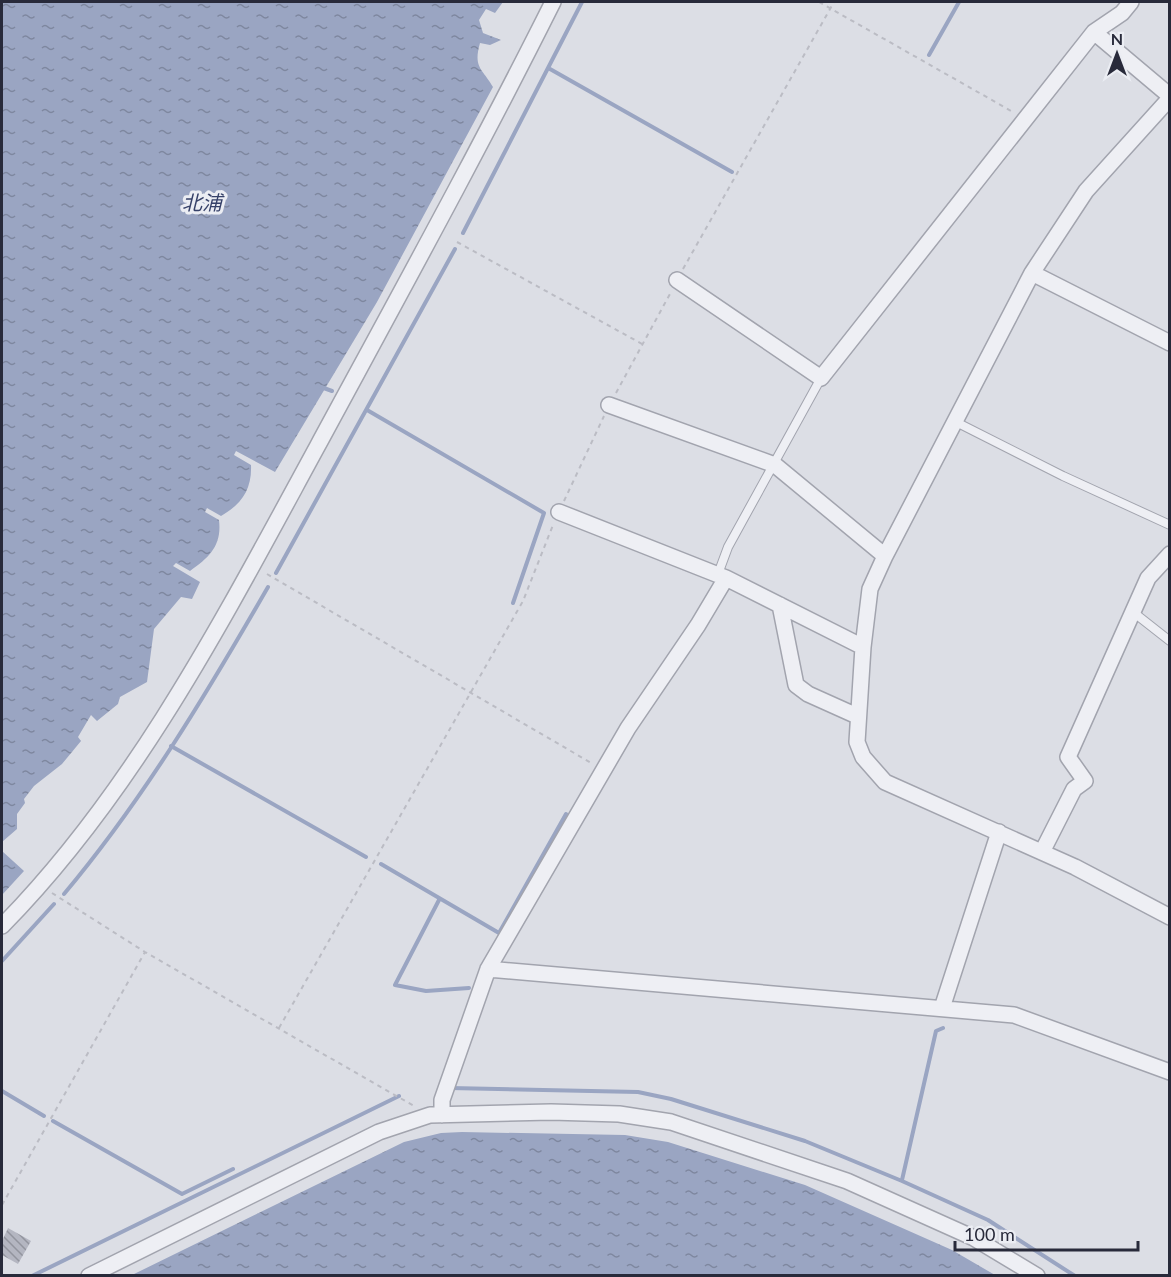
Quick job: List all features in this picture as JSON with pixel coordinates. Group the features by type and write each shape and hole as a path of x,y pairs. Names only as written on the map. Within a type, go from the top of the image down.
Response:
{"street":[{"path":"2,926 41,886 132,764 209,641 442,218 553,2"},
{"path":"677,280 821,378 1094,32 1122,13 1131,2"},
{"path":"1094,32 1170,97 1086,191 1032,273 957,422 885,556 870,589 857,716 857,742 863,757 885,782 1042,852 1170,917"},
{"path":"1032,273 1170,343"},
{"path":"609,405 775,465 885,556"},
{"path":"559,512 722,576 863,647"},
{"path":"1042,852 1074,789 1085,781 1068,757 1148,578 1170,554"},
{"path":"436,1115 488,969 604,770 722,576"},
{"path":"780,605 796,685 808,694 857,716"},
{"path":"942,1008 999,832"},
{"path":"488,969 1014,1015 1170,1072"},
{"path":"89,1275 379,1132 436,1115 562,1112 619,1114 671,1122 847,1181 974,1238 1037,1275"}],"lane":[{"path":"722,576 728,547 821,378"},
{"path":"957,422 1063,476 1170,525"},
{"path":"1133,612 1170,642"}],"path":[{"path":"819,2 1026,119"},
{"path":"458,242 644,345"},
{"path":"267,574 604,770"},
{"path":"41,886 146,952 436,1115"},
{"path":"2,1204 146,952"}],"water":[{"name":"北浦","path":"2,2 503,2 495,13 486,9 479,20 483,33 501,40 490,45 480,43 478,51 478,63 493,87 377,302 275,472 236,451 234,455 251,465 247,489 240,501 221,516 207,508 205,512 219,520 219,537 209,555 190,571 176,563 173,566 200,582 192,599 181,597 154,629 147,682 120,697 118,704 97,721 91,715 78,737 81,741 62,764 34,786 24,799 25,803 17,814 17,829 2,842"},
{"path":"2,851 24,871 2,895"},
{"path":"441,1133 625,1135 668,1142 805,1185 952,1250 995,1275 132,1275 404,1142"}],"building":[{"path":"8,1228 31,1241 18,1264 2,1255 2,1241"}],"waterway":[{"path":"463,233 582,2"},
{"path":"929,55 959,2"},
{"path":"550,69 732,172"},
{"path":"276,573 455,249"},
{"path":"321,387 332,391"},
{"path":"367,410 544,513 513,603"},
{"path":"64,894 121,821 173,745 268,587"},
{"path":"171,746 366,857"},
{"path":"381,864 499,933 566,814"},
{"path":"439,900 395,985 426,991 469,988"},
{"path":"2,961 54,904"},
{"path":"902,1180 936,1031 943,1028"},
{"path":"450,1088 638,1092 671,1099 805,1141 902,1181 988,1220 1075,1276"},
{"path":"2,1091 44,1116"},
{"path":"32,1276 399,1096"},
{"path":"53,1121 182,1194 233,1169"}]}
